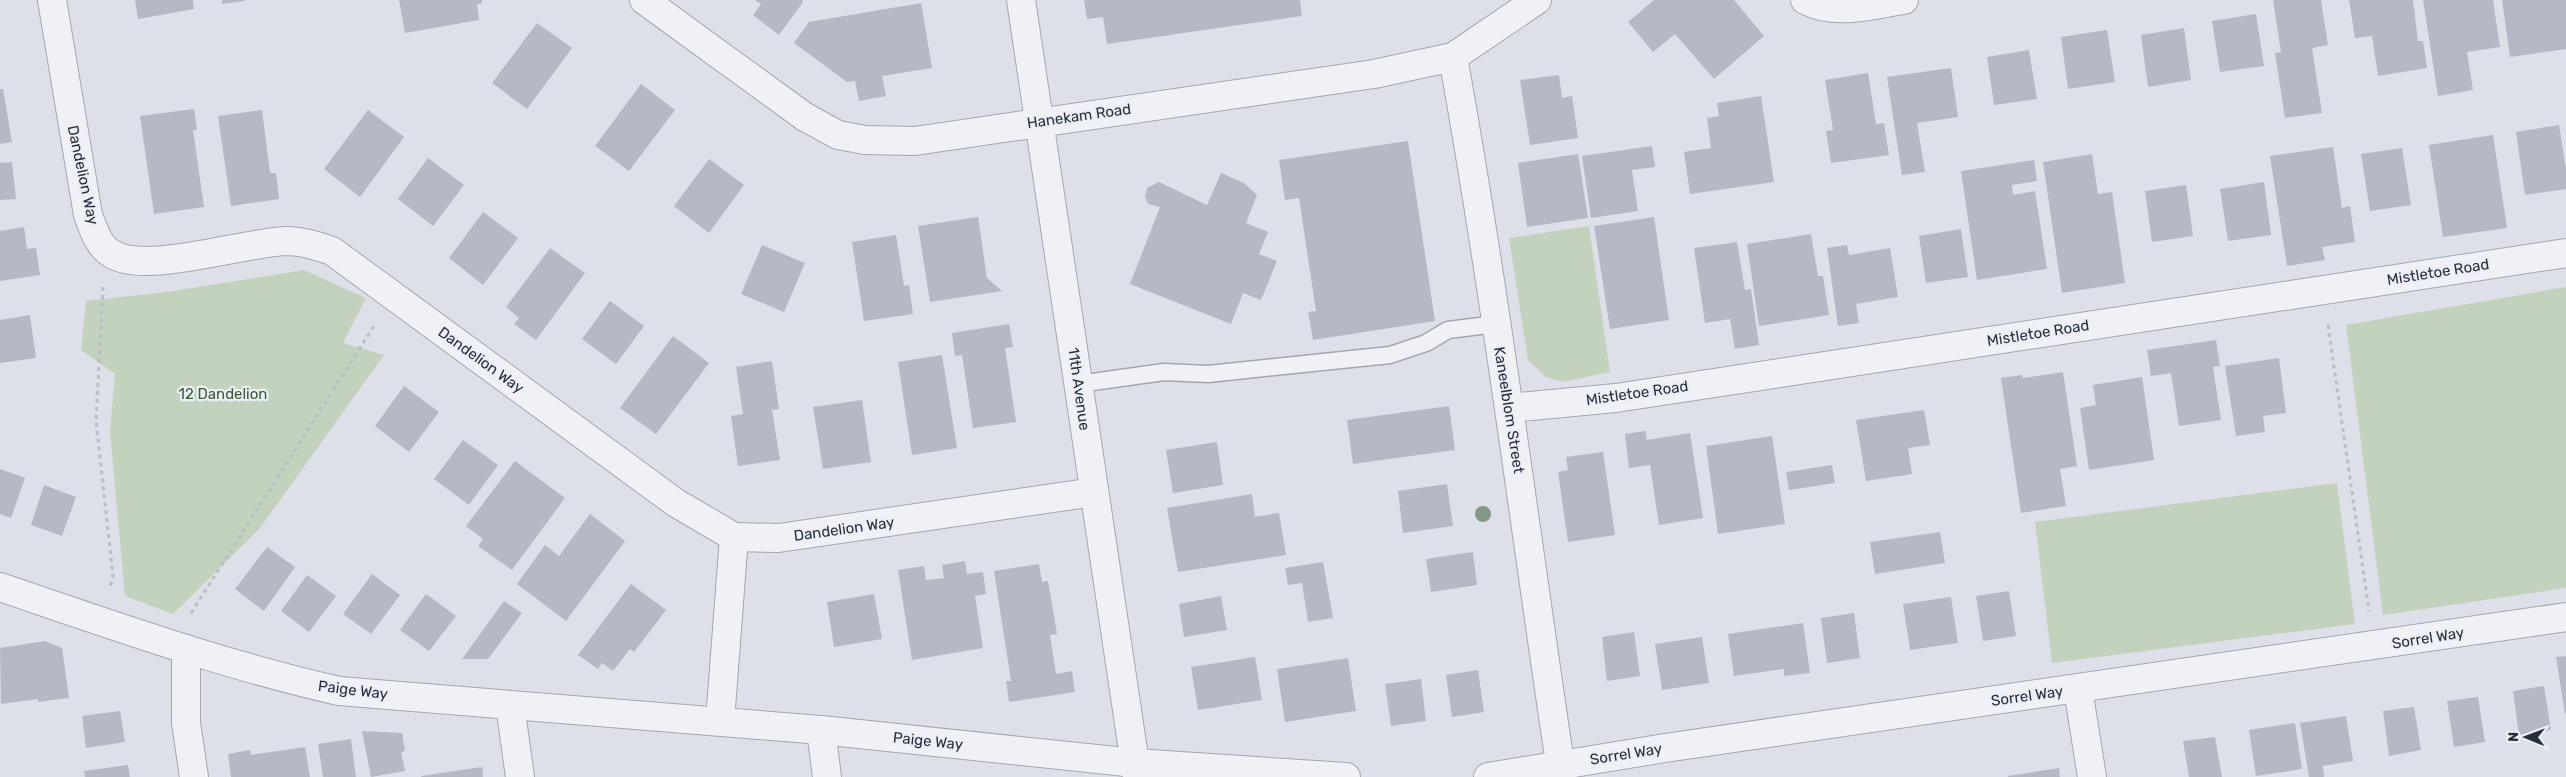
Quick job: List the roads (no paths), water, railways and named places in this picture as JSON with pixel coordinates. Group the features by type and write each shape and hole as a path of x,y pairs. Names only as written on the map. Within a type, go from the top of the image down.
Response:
{"street":[{"name":"Dandelion Way","path":"52,0 88,215 97,238 111,254 131,260 170,260 287,241 311,244 332,251 676,503 734,537 778,538 1094,492"},
{"name":"Hanekam Road","path":"644,0 805,117 838,135 865,140 915,141 1374,74 1453,57 1537,0"},
{"name":"11th Avenue","path":"1021,0 1136,770"},
{"path":"1805,0 1825,8 1840,10 1904,0"},
{"name":"Kaneelblom Street","path":"1453,57 1472,164 1509,408 1561,771"},
{"name":"Mistletoe Road","path":"1509,408 1616,398 2566,253"},
{"path":"720,721 734,537"},
{"name":"Paige Way","path":"0,587 186,649 282,678 339,691 821,730 1136,770"},
{"name":"Sorrel Way","path":"1488,777 1561,771 2078,689 2566,617"},
{"path":"186,649 186,723 194,777"},
{"path":"2078,689 2092,777"},
{"path":"510,705 520,777"},
{"path":"821,730 827,777"},
{"path":"1136,770 1346,777"}],"lane":[{"path":"1078,384 1164,372 1208,374 1390,355 1426,344 1448,330 1496,324"}],"park label":[{"name":"12 Dandelion","path":"223,394"}]}
